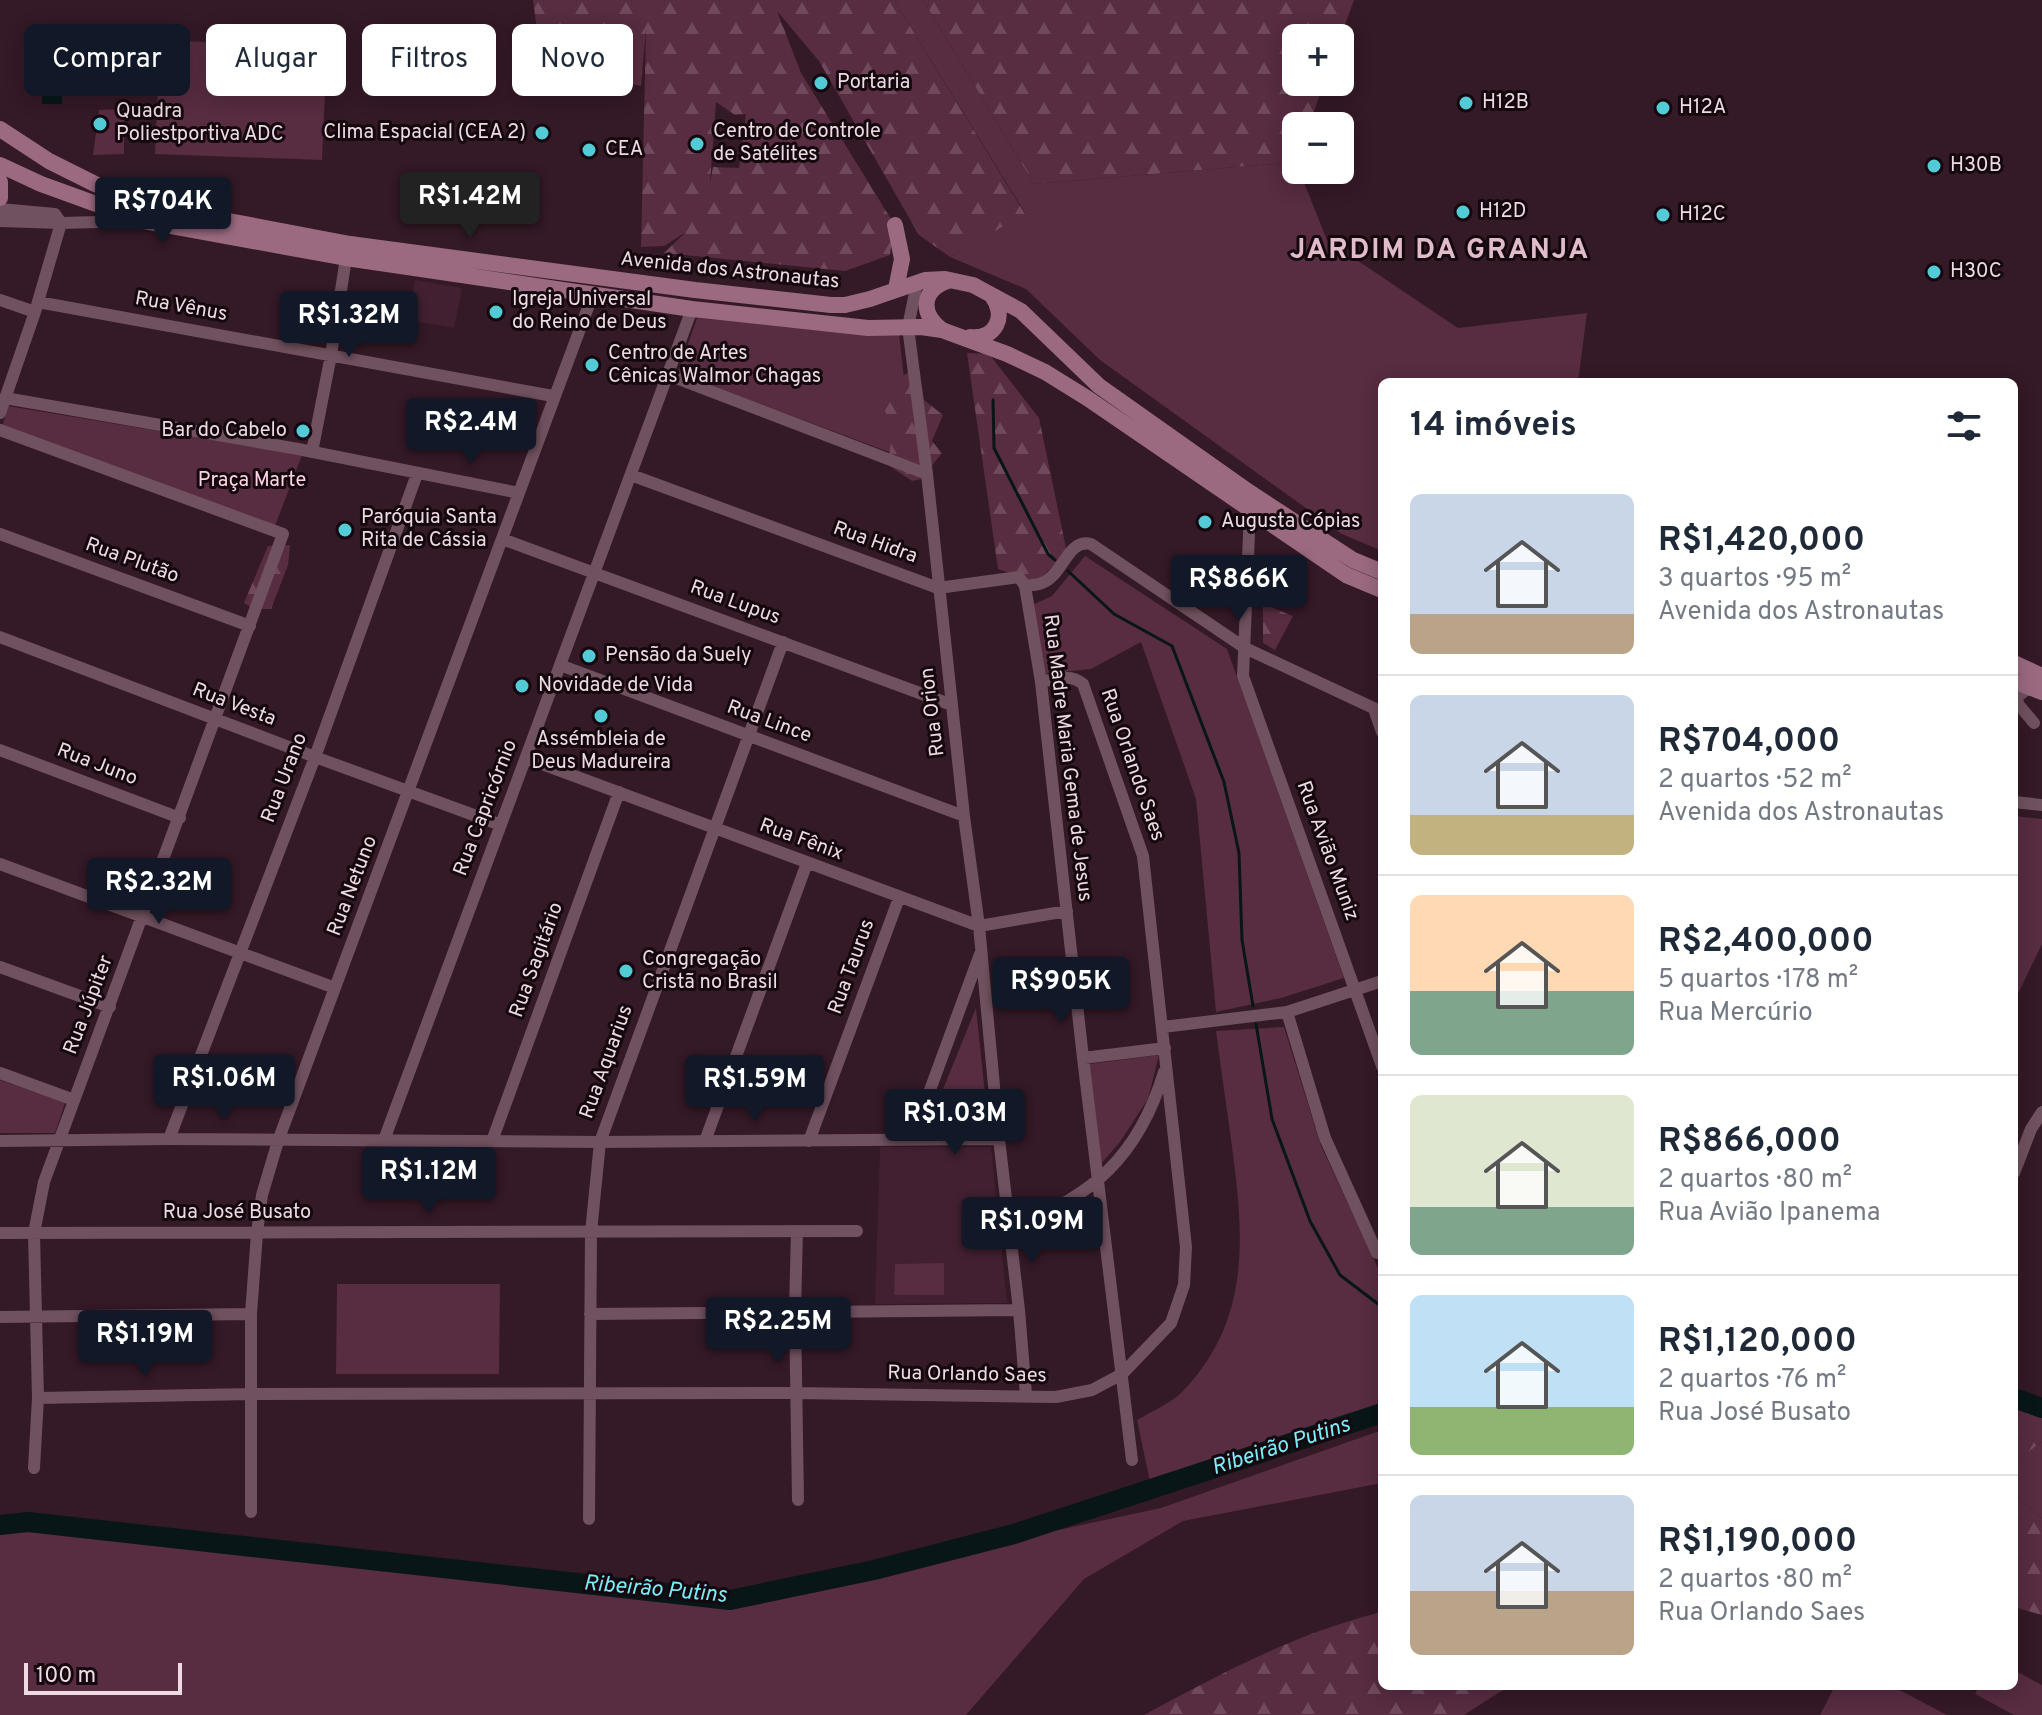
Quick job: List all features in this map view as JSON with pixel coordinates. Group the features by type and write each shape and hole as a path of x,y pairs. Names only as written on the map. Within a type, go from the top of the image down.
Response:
{"main road":[{"name":"Avenida dos Astronautas","path":"0,129 60,167 154,207 350,244 831,305 857,302 934,279 973,285 1021,311 1099,386 1150,422 1302,528 1353,560 1378,570"},
{"name":"Avenida dos Astronautas","path":"0,165 41,184 143,221 346,258 692,309 868,328 942,330 965,336 1045,372 1346,575 1378,588"},
{"path":"0,182 0,198"},
{"path":"895,225 902,259 896,289"},
{"path":"942,330 929,319 925,303 927,295 938,284 954,280"},
{"path":"965,336 985,337 996,329 999,311 992,296"},
{"path":"2018,667 2040,686"},
{"path":"2018,682 2040,686"}],"street":[{"path":"0,209 55,214 61,223"},
{"path":"0,221 143,221"},
{"path":"0,413 61,223"},
{"path":"312,452 346,258"},
{"name":"Rua Orion","path":"917,283 908,327 987,994 1026,1395"},
{"name":"Rua Netuno","path":"251,1512 251,1314 262,1195 278,1141 593,294"},
{"name":"Rua Vênus","path":"0,300 331,355 553,396"},
{"name":"Rua Capricórnio","path":"384,1140 692,309"},
{"path":"668,375 927,474"},
{"path":"5,398 312,452 519,493"},
{"name":"Rua Júpiter","path":"0,430 283,534 44,1182 34,1233 38,1398 34,1468"},
{"name":"Rua Urano","path":"169,1139 315,757 417,474"},
{"name":"Rua Hidra","path":"631,475 938,588 1019,577 1025,586"},
{"name":"Rua Avião Muniz","path":"1250,510 1243,676 1378,1055"},
{"name":"Rua Plutão","path":"0,534 250,626"},
{"name":"Rua Lupus","path":"502,539 952,705"},
{"path":"1025,586 1043,583 1063,564 1076,545 1082,542 1091,544 1245,648 1378,710"},
{"name":"Rua Madre Maria Gema de Jesus","path":"1025,586 1041,682 1132,1460"},
{"name":"Rua Vesta","path":"0,637 501,825"},
{"name":"Rua Aquarius","path":"589,1519 591,1232 600,1142 783,642"},
{"name":"Rua Lince","path":"560,665 964,816"},
{"name":"Rua Orlando Saes","path":"38,1398 252,1394 1074,1395 1106,1385 1122,1374 1171,1323 1184,1285 1186,1247 1143,856 1083,684 1069,677 1041,682"},
{"path":"2018,696 2040,686"},
{"path":"2018,704 2038,727"},
{"path":"2018,710 2038,727"},
{"name":"Rua Juno","path":"0,750 180,818"},
{"name":"Rua Fênix","path":"526,758 979,926 1067,911"},
{"name":"Rua Sagitário","path":"492,1141 619,792"},
{"path":"2018,802 2042,805"},
{"path":"705,1141 807,863"},
{"path":"0,864 335,988"},
{"name":"Rua Taurus","path":"809,1141 899,898"},
{"path":"912,1139 981,948"},
{"path":"0,967 110,1007"},
{"path":"1163,1027 1287,1012 1378,982"},
{"path":"969,988 987,994"},
{"path":"1287,1012 1325,1138 1377,1253"},
{"path":"1083,1058 1165,1048"},
{"path":"1010,1227 1038,1218 1070,1201 1122,1158 1147,1118 1166,1065"},
{"path":"0,1073 74,1100"},
{"path":"2018,1163 2031,1129 2042,1112"},
{"path":"1147,1118 1174,1126"},
{"path":"0,1141 999,1139"},
{"path":"797,1231 798,1500"},
{"name":"Rua José Busato","path":"0,1233 857,1231"},
{"path":"590,1314 1019,1310"},
{"path":"0,1317 251,1314"}],"shaded area":[{"path":"42,96 62,96 62,104 42,104"},
{"path":"415,280 462,288 454,328 407,320"},
{"path":"880,1147 991,1147 1007,1303 875,1304"}],"green space":[{"path":"533,0 894,0 1025,214 950,257 919,235 819,61 777,11 801,73 894,224 890,255 845,271 664,253 686,232 664,246 641,247 646,30 641,86 633,84 633,24 536,24","holes":["716,102 735,115 746,114 739,168 713,167 710,183"]},
{"path":"894,0 923,0 1034,184 1282,163 1282,184 1305,184 1327,240 1458,328 1587,313 1579,378 1378,378 1378,549 1342,534 1100,360 1026,289 950,257 1025,213"},
{"path":"923,0 1354,0 1345,24 1282,24 1282,96 1319,96 1314,112 1282,112 1282,163 1034,184"},
{"path":"190,41 206,42 206,96 325,96 322,160 155,154 158,96 190,96"},
{"path":"124,109 124,154 93,155 99,110"},
{"path":"697,318 886,335 899,333 913,461 678,373"},
{"path":"967,353 989,354 1039,418 1067,553 1036,582 998,569"},
{"path":"919,368 924,400 943,415 932,441 942,453 926,478 912,481 888,465 891,441 885,429 888,418 881,401 893,380"},
{"name":"Praça Marte","path":"8,406 302,455 275,526 2,428"},
{"path":"290,545 288,565 271,609 254,609 244,603 268,546"},
{"path":"1085,556 1227,649 1344,978 1281,998 1216,1012 1196,799 1141,642 1091,669 1043,674 1032,605 1052,596"},
{"path":"1263,604 1293,616 1275,650 1263,643"},
{"path":"2018,816 2042,819 2042,944 2018,994"},
{"path":"976,1008 989,1132 926,1131"},
{"path":"1284,1027 1321,1146 1378,1268 1378,1406 1150,1482 1137,1420 1179,1395 1206,1363 1232,1305 1238,1275 1239,1213 1216,1031"},
{"path":"1159,1055 1148,1099 1120,1142 1100,1165 1089,1064"},
{"path":"0,1080 65,1103 55,1133 0,1133"},
{"path":"944,1263 944,1295 894,1295 895,1264"},
{"path":"337,1284 500,1284 499,1374 336,1374"},
{"path":"2018,1399 2042,1408 2042,1442 2018,1459"},
{"path":"1378,1431 1378,1484 1183,1521 1084,1579 966,1715 0,1715 0,1527 40,1524 730,1600 1161,1508"},
{"path":"2042,1442 2042,1518 2018,1499 2018,1459"},
{"path":"2018,1499 2042,1518 2042,1615 2018,1608"},
{"path":"1378,1613 1378,1690 1503,1690 1464,1715 1144,1715 1231,1670 1351,1620"},
{"path":"2018,1672 2042,1685 2042,1715 2014,1715 1975,1694 1977,1690 2018,1690"},
{"path":"1833,1690 1900,1690 1947,1715 1820,1715"}],"waterway":[{"path":"993,400 994,448 1048,554 1055,560"},
{"path":"1068,571 1114,614 1172,646 1224,782 1239,853 1242,940 1253,1006"},
{"path":"1256,1024 1272,1119 1310,1221 1340,1275 1378,1304"},
{"name":"Ribeirão Putins","path":"2018,1399 2042,1408"},
{"name":"Ribeirão Putins","path":"0,1525 28,1522 730,1600 874,1570 1014,1534 1378,1414"}],"place":[{"name":"Portaria","path":"821,83"},
{"name":"H12B","path":"1466,103"},
{"name":"H12A","path":"1663,108"},
{"name":"Quadra Poliestportiva ADC","path":"100,124"},
{"name":"Clima Espacial (CEA 2)","path":"542,133"},
{"name":"Centro de Controle de Satélites","path":"697,144"},
{"name":"CEA","path":"589,150"},
{"name":"H30B","path":"1934,166"},
{"name":"H12D","path":"1463,212"},
{"name":"H12C","path":"1663,215"},
{"name":"H30C","path":"1934,272"},
{"name":"Igreja Universal do Reino de Deus","path":"496,312"},
{"name":"Centro de Artes Cênicas Walmor Chagas","path":"592,365"},
{"name":"Bar do Cabelo","path":"303,431"},
{"name":"Augusta Cópias","path":"1205,522"},
{"name":"Paróquia Santa Rita de Cássia","path":"345,530"},
{"name":"Pensão da Suely","path":"589,656"},
{"name":"Novidade de Vida","path":"522,686"},
{"name":"Assémbleia de Deus Madureira","path":"601,716"},
{"name":"Congregação Cristã no Brasil","path":"626,971"}],"district":[{"name":"JARDIM DA GRANJA","path":"1440,251"}]}
